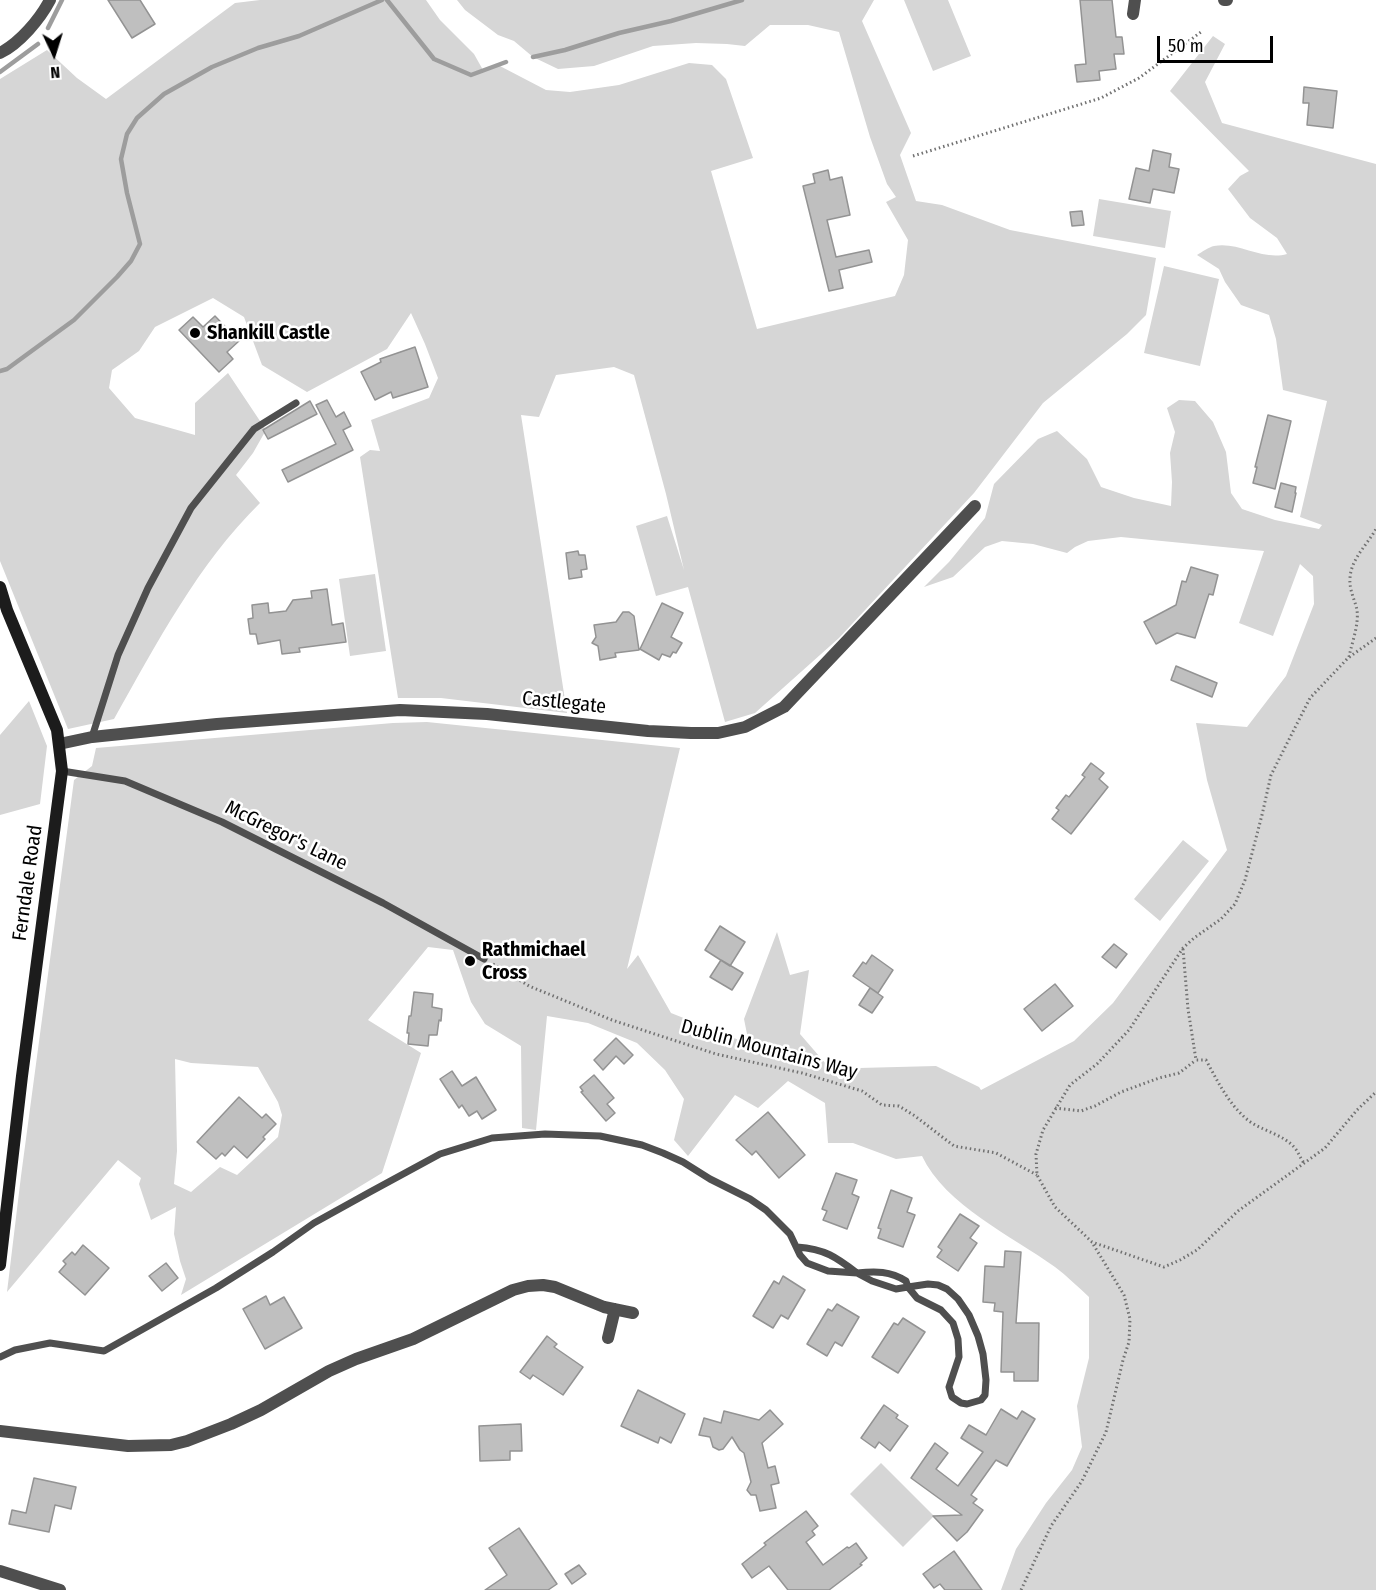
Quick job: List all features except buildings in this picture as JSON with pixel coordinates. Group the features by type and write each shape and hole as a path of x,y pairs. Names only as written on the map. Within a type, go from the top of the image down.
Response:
{"street":[{"path":"0,53 27,31 50,0"},
{"path":"1133,14 1135,0"},
{"name":"Castlegate","path":"60,744 92,737 217,724 400,710 487,714 648,731 718,733 745,727 784,707 975,506"},
{"name":"Ferndale Road","path":"0,587 7,610 57,730 62,771 0,1265"},
{"path":"0,1431 128,1446 171,1445 204,1436 231,1424 261,1410 330,1371 356,1359 413,1339 513,1290 528,1286 555,1287 604,1307 633,1312"},
{"path":"608,1338 615,1309"},
{"path":"0,1570 60,1590"}],"lane":[{"path":"92,737 118,655 148,588 191,508 255,429 296,403"},
{"name":"McGregor's Lane","path":"62,771 125,781 222,822 384,903 483,959"},
{"path":"0,1357 15,1350 50,1343 104,1351 216,1288 314,1224 440,1154 492,1138 545,1134 600,1136 653,1149 683,1162 710,1179 750,1199 790,1234 800,1255 807,1263 828,1271 857,1273 883,1272 897,1275 906,1281 908,1287 917,1298 941,1310 953,1323 958,1339 959,1357 949,1387 952,1397 967,1404 981,1400 985,1395 985,1389 983,1354 978,1336 969,1315 958,1299 947,1289 928,1284 908,1287 896,1289 872,1281 857,1273 830,1254 797,1247"}],"path":[{"path":"913,156 1101,98 1139,78 1201,32"},
{"path":"1348,658 1357,611 1350,578 1355,560 1376,529"},
{"path":"1021,1590 1051,1526 1082,1481 1106,1432 1129,1342 1130,1319 1124,1295 1092,1242 1055,1207 1036,1175 1036,1154 1043,1130 1070,1085 1097,1064 1129,1030 1183,948 1221,919 1235,904 1245,880 1271,775 1310,698 1348,658 1376,638"},
{"path":"1183,948 1188,1009 1196,1060"},
{"name":"Dublin Mountains Way","path":"483,959 529,986 612,1020 716,1054 802,1073 862,1091 882,1105 899,1106 954,1146 996,1153 1036,1175"},
{"path":"1055,1108 1081,1111 1121,1092 1179,1073 1196,1060 1206,1060 1228,1100 1262,1130 1278,1136 1293,1146 1304,1163"},
{"path":"1092,1242 1164,1267 1180,1260 1197,1250 1238,1211 1324,1148 1376,1092"}],"shaded area":[{"path":"260,0 426,0 440,20 474,54 483,70 498,65 546,90 570,92 619,85 689,63 712,65 726,79 753,158 711,171 757,329 895,296 904,275 908,240 886,202 896,197 887,184 870,137 839,32 808,25 770,25 745,46 696,43 653,46 594,66 558,69 533,57 514,41 498,35 465,10 457,0 874,0 862,21 911,133 900,155 916,201 942,205 1010,230 1156,258 1146,315 1127,334 1043,403 974,493 839,638 755,713 725,722 688,587 656,596 636,526 667,516 684,570 634,375 614,367 556,375 539,417 521,415 567,713 441,698 398,698 360,457 370,450 380,451 371,420 429,398 438,378 411,313 387,349 307,392 262,365 244,317 213,298 155,327 139,351 112,370 109,388 135,418 195,435 195,403 228,373 266,430 253,453 236,475 260,503 217,552 198,578 163,633 114,719 68,729 0,561 0,79 47,50 77,78 106,99 235,3"},
{"path":"904,0 948,0 971,56 933,71"},
{"path":"1213,36 1225,44 1205,82 1222,123 1376,164 1376,1590 1001,1590 1016,1549 1046,1503 1072,1470 1082,1447 1077,1406 1089,1358 1089,1297 1055,1267 981,1218 946,1190 922,1156 896,1159 853,1143 828,1143 825,1103 788,1081 758,1108 735,1095 688,1156 674,1140 684,1099 665,1070 637,1043 588,1023 547,1016 536,1130 522,1128 521,1046 485,1024 471,1002 453,950 428,947 368,1020 421,1053 382,1173 181,1295 186,1279 174,1234 176,1207 151,1220 139,1184 141,1178 118,1160 7,1292 74,780 92,766 96,748 427,722 680,748 627,969 638,955 671,1013 749,1044 744,1019 777,932 790,975 809,970 800,1034 839,1079 859,1068 936,1066 981,1090 1074,1041 1113,1003 1227,850 1207,780 1196,723 1247,727 1286,676 1314,604 1313,576 1300,564 1273,636 1239,623 1264,551 1121,537 1088,541 1067,553 1033,544 1002,541 985,547 953,577 924,587 949,562 985,518 994,484 1038,439 1057,431 1087,459 1101,487 1134,498 1171,506 1170,453 1175,432 1167,408 1179,400 1195,401 1213,422 1226,452 1231,493 1242,509 1275,520 1319,529 1322,525 1300,517 1327,401 1283,390 1276,339 1269,315 1241,305 1219,269 1197,255 1212,247 1223,245 1268,255 1287,254 1277,238 1250,218 1228,189 1240,176 1249,171 1170,91","holes":["175,1059 191,1063 258,1067 278,1102 282,1115 278,1137 237,1175 220,1167 191,1192 174,1184 177,1151"]},
{"path":"1099,199 1171,211 1165,248 1093,236"},
{"path":"1164,266 1219,279 1200,366 1144,353"},
{"path":"375,574 386,651 350,656 339,579"},
{"path":"29,701 47,746 40,804 0,815 0,735"},
{"path":"1183,840 1209,861 1160,921 1134,899"},
{"path":"881,1463 934,1516 903,1547 850,1494"}],"waterway":[{"path":"48,28 62,0"},
{"path":"0,371 7,369 74,320 131,261 140,244 121,159 127,134 137,118 164,94 212,67 258,48 299,36 382,0"},
{"path":"387,0 434,59 471,75 506,62"},
{"path":"533,57 742,0"},
{"path":"0,72 38,44"}],"place":[{"name":"Shankill Castle","path":"195,333"},
{"name":"Rathmichael Cross","path":"470,961"}]}
